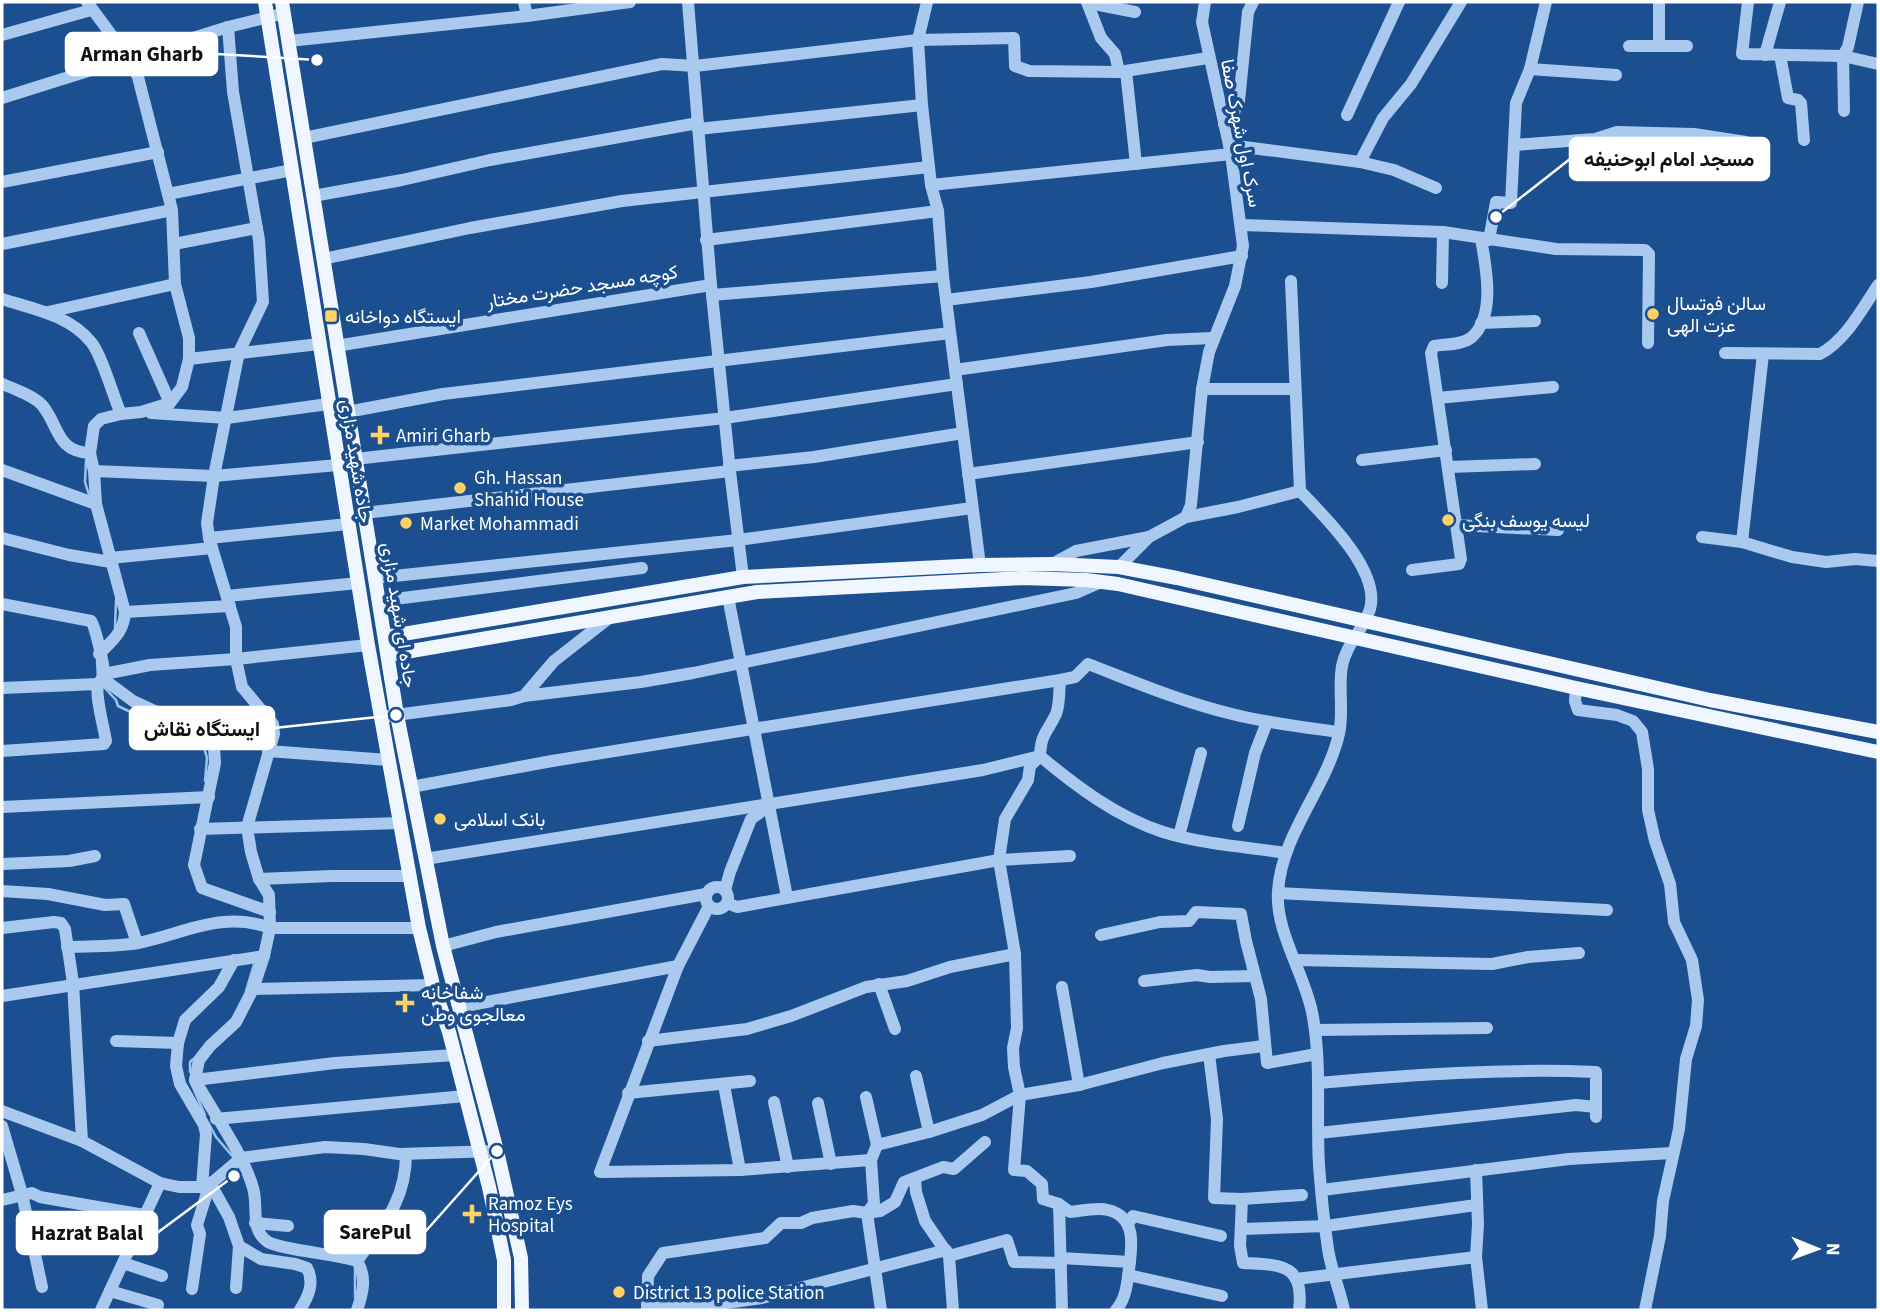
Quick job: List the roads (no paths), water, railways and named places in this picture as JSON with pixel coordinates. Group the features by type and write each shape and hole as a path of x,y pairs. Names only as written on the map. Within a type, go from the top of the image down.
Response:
{"main road":[{"name":"جاده ای شهید مزاری","path":"283,8 397,715 443,946 497,1151 521,1258 522,1310"},
{"name":"جاده شهید مزاری","path":"266,9 380,717 419,928 455,1055"},
{"path":"385,637 743,577 980,565 1089,564 1119,567 1366,621 1710,700 1878,732"},
{"path":"1086,580 1089,564"},
{"path":"388,655 727,597 798,589 1023,578 1086,580 1878,752"},
{"path":"455,1055 504,1260 504,1310"}],"street":[{"path":"524,2 527,16"},
{"path":"289,41 527,16 630,2"},
{"path":"688,2 695,66 706,240 729,469 743,577"},
{"path":"927,2 918,40 922,105 929,167 938,211 943,276 980,565"},
{"name":"سرک اول شهرک صفا","path":"1186,517 1191,505 1202,389 1213,338 1235,286 1242,256 1241,225 1230,149 1202,22 1205,2"},
{"path":"1223,124 1230,121 1238,101 1248,12 1253,2"},
{"path":"1347,115 1399,2"},
{"path":"1360,162 1383,118 1411,84 1461,2"},
{"path":"1412,570 1459,564 1461,559 1431,353 1434,346 1461,343 1472,338 1481,323 1488,288 1485,240 1496,202 1510,203 1516,103 1530,69 1546,2"},
{"path":"1659,2 1659,44"},
{"path":"1748,2 1741,54 1843,57 1878,64"},
{"path":"1765,55 1780,2"},
{"path":"1844,111 1843,57 1848,47 1858,2"},
{"path":"1088,3 1135,12"},
{"path":"1088,3 1101,38 1115,54 1123,71 1136,163"},
{"path":"2,35 89,6 130,60 138,77 172,210 176,284 186,319 190,359 182,387 170,403 141,412"},
{"path":"2,98 130,60 228,27 266,9 283,8"},
{"path":"228,27 233,92 257,228 263,302 239,352 207,523 210,543 236,627 236,659 242,687 273,724 274,734 247,827 259,879 269,895 270,928 253,989 236,1022 199,1060 195,1080 241,1158 252,1184 257,1203 255,1223 259,1234 272,1244 340,1255 357,1261"},
{"path":"304,138 662,64 695,66 918,40 1014,38 1015,66 1029,71 1123,71 1208,58"},
{"path":"1629,46 1688,46"},
{"path":"1780,55 1788,98 1801,103 1804,140"},
{"path":"1530,69 1616,75"},
{"path":"313,195 402,180 490,160 698,126 922,105"},
{"path":"1514,145 1595,139 1617,132 1694,134 1746,142"},
{"path":"932,185 1136,163 1230,149 1360,162 1394,170 1436,188"},
{"path":"2,182 158,152"},
{"path":"323,259 622,201 929,167"},
{"path":"168,194 292,170"},
{"path":"2,244 172,210"},
{"path":"706,240 938,211"},
{"path":"1241,225 1443,232 1556,249 1645,250 1649,254 1648,342"},
{"path":"174,244 257,228"},
{"path":"1442,283 1443,232"},
{"path":"946,300 1091,282 1242,256"},
{"name":"کوچه مسجد حضرت مختار","path":"336,346 711,290 943,276"},
{"path":"1291,281 1300,491 1330,523 1357,558 1370,586 1371,605 1366,621 1354,638 1342,665 1339,732 1333,752 1286,853 1278,892 1281,921 1312,1011 1317,1054 1318,1133 1328,1251 1344,1310"},
{"path":"48,312 176,284"},
{"path":"1726,353 1820,354 1831,348 1878,285"},
{"path":"2,299 48,312 80,332 93,344 121,414"},
{"path":"1481,323 1535,321"},
{"path":"139,333 170,403"},
{"path":"347,412 443,394 950,333"},
{"path":"955,370 1167,340 1213,338"},
{"path":"190,359 319,344"},
{"path":"1742,542 1763,354"},
{"path":"3,384 40,403 61,440 71,449 90,453"},
{"path":"355,459 725,418 957,384"},
{"path":"1438,398 1553,387"},
{"path":"1202,389 1295,389"},
{"path":"99,654 121,632 125,623 125,612 96,504 90,453 94,426 101,419 141,412 227,418 328,404"},
{"path":"364,513 729,469 963,433"},
{"path":"968,474 1198,442"},
{"path":"1362,460 1446,450"},
{"path":"1449,467 1535,464"},
{"path":"94,471 214,476 338,466"},
{"path":"2,470 96,504"},
{"path":"1119,567 1149,537 1186,517 1238,508 1300,491"},
{"path":"375,578 738,540 972,508"},
{"path":"2,538 69,555 111,560 348,524"},
{"path":"1456,525 1558,530"},
{"path":"1052,564 1076,551 1149,537"},
{"path":"1702,537 1742,542 1792,557 1826,562 1855,559 1878,561"},
{"path":"379,601 642,568"},
{"path":"380,717 641,682 1076,593 1101,582"},
{"path":"125,612 358,583"},
{"path":"727,597 787,897"},
{"path":"2,604 91,621 96,627 106,741 104,744 2,751"},
{"path":"524,696 554,661 612,616"},
{"path":"2,688 101,679 150,665 368,645"},
{"path":"411,787 566,759 1060,680 1075,677 1088,664 1181,699 1267,722 1339,732"},
{"path":"101,679 132,701 209,739 214,748 215,763 194,865 202,888 270,912"},
{"path":"1060,680 1056,714 1047,726 1041,742 1040,756 1030,766 1028,780 1005,819 999,860 1016,954 1017,1028 1014,1058 1020,1095 1013,1170 1027,1171 1042,1184 1044,1199 1059,1203 1070,1212 1108,1210 1128,1224 1132,1233 1129,1269 1122,1304 1116,1310"},
{"path":"1576,688 1575,701 1578,709 1617,715 1633,721 1642,732 1648,769 1648,810 1655,841 1670,884 1674,922 1692,960 1698,1000 1696,1026 1686,1059 1679,1129 1672,1153 1660,1236 1645,1310"},
{"path":"1238,826 1255,753 1267,722"},
{"path":"268,751 388,760"},
{"path":"1179,836 1201,753"},
{"path":"1040,756 1076,786 1132,819 1179,836 1286,853"},
{"path":"425,859 983,771 1040,756"},
{"path":"2,807 209,796"},
{"path":"708,908 721,908 726,897 730,872 751,819 769,806"},
{"path":"200,829 401,823"},
{"path":"2,864 69,861 95,856"},
{"path":"443,946 496,932 706,894 713,887 721,887 726,897 737,907 999,860 1069,856"},
{"path":"259,879 409,876"},
{"path":"2,891 48,894 105,905 124,904 137,943"},
{"path":"1278,892 1607,910"},
{"path":"706,894 708,908 678,966 600,1172 740,1170 871,1160"},
{"path":"1101,935 1160,922 1189,921 1196,912 1241,914 1261,999 1267,1063 1317,1054"},
{"path":"67,947 137,943 179,930 225,921 254,922 270,928 419,928"},
{"path":"2,928 44,922 61,923 65,929 73,983 82,1141"},
{"path":"1296,960 1492,964 1528,957 1578,953"},
{"path":"648,1041 747,1029 791,1016 866,987 907,981 950,967 1016,954"},
{"path":"2,996 73,983 264,956"},
{"path":"192,1289 200,1234 196,1228 206,1185 206,1134 204,1125 180,1084 176,1066 178,1043 185,1020 219,987 234,960"},
{"path":"460,1007 678,966"},
{"path":"1144,981 1197,975 1255,976"},
{"path":"880,984 895,1029"},
{"path":"253,989 433,985"},
{"path":"1062,987 1079,1085"},
{"path":"1315,1030 1487,1028"},
{"path":"116,1041 178,1043"},
{"path":"877,1145 982,1115 1020,1095 1079,1085 1209,1054 1264,1046"},
{"path":"1209,1054 1217,1119 1214,1198 1302,1195"},
{"path":"195,1080 335,1063 455,1055"},
{"path":"1318,1083 1415,1074 1530,1069 1596,1072 1596,1112 1576,1105 1318,1133"},
{"path":"916,1076 929,1132"},
{"path":"628,1093 750,1081"},
{"path":"724,1085 740,1170"},
{"path":"216,1119 466,1096"},
{"path":"866,1097 877,1145 871,1160 874,1204 867,1213 881,1310"},
{"path":"774,1102 788,1167"},
{"path":"818,1102 831,1164"},
{"path":"2,1111 82,1141 160,1183 179,1187 206,1185 241,1158 325,1147 405,1154 497,1151"},
{"path":"2,1126 22,1195 42,1287"},
{"path":"985,1142 954,1169 943,1167 904,1182 895,1202 880,1212 853,1211 812,1218 801,1223 781,1223 765,1238 663,1253 648,1276 647,1308 718,1304 762,1298 1007,1240 1014,1262 1061,1261 1129,1269 1222,1296"},
{"path":"1322,1190 1569,1159 1672,1153"},
{"path":"357,1261 400,1196 406,1175 405,1154"},
{"path":"1476,1170 1476,1257 1482,1310"},
{"path":"915,1180 925,1221 947,1253 953,1310"},
{"path":"101,1310 160,1183"},
{"path":"206,1185 229,1217 239,1246 236,1288"},
{"path":"2,1200 32,1193 40,1197 144,1215"},
{"path":"1242,1199 1240,1246 1244,1264 1280,1265 1292,1271 1296,1279 1298,1310"},
{"path":"1059,1203 1062,1310"},
{"path":"1241,1229 1326,1226 1476,1205"},
{"path":"1128,1224 1133,1216 1222,1236"},
{"path":"255,1223 288,1226"},
{"path":"239,1246 261,1259 307,1268 311,1281 309,1295 300,1310"},
{"path":"1296,1279 1476,1257"},
{"path":"357,1261 363,1277 363,1294 357,1310"},
{"path":"123,1263 162,1276"},
{"path":"110,1291 158,1305"}],"waterway":[{"path":"86,461 85,482 89,495"},
{"path":"115,628 116,600"},
{"path":"97,662 98,677"},
{"path":"103,686 118,706 137,715 150,715"},
{"path":"202,740 207,758 205,781"},
{"path":"246,991 255,961"},
{"path":"190,1072 190,1062 193,1059"},
{"path":"191,1083 205,1115"},
{"path":"209,1124 234,1158"},
{"path":"355,1269 355,1297"}],"place":[{"name":"Arman Gharb","path":"317,60"},
{"name":"مسجد امام ابوحنیفه","path":"1496,217"},
{"name":"سالن فوتسال عزت الهی","path":"1653,314"},
{"name":"ایستگاه دواخانه","path":"331,316"},
{"name":"Amiri Gharb","path":"380,435"},
{"name":"Gh. Hassan Shahid House","path":"460,488"},
{"name":"لیسه یوسف بنگی","path":"1448,520"},
{"name":"Market Mohammadi","path":"406,523"},
{"name":"ایستگاه نقاش","path":"396,715"},
{"name":"بانک اسلامی","path":"440,819"},
{"name":"شفاخانه معالجوی وطن","path":"405,1003"},
{"name":"SarePul","path":"497,1151"},
{"name":"Hazrat Balal","path":"234,1176"},
{"name":"Ramoz Eys Hospital","path":"472,1214"},
{"name":"District 13 police Station","path":"619,1292"}]}
